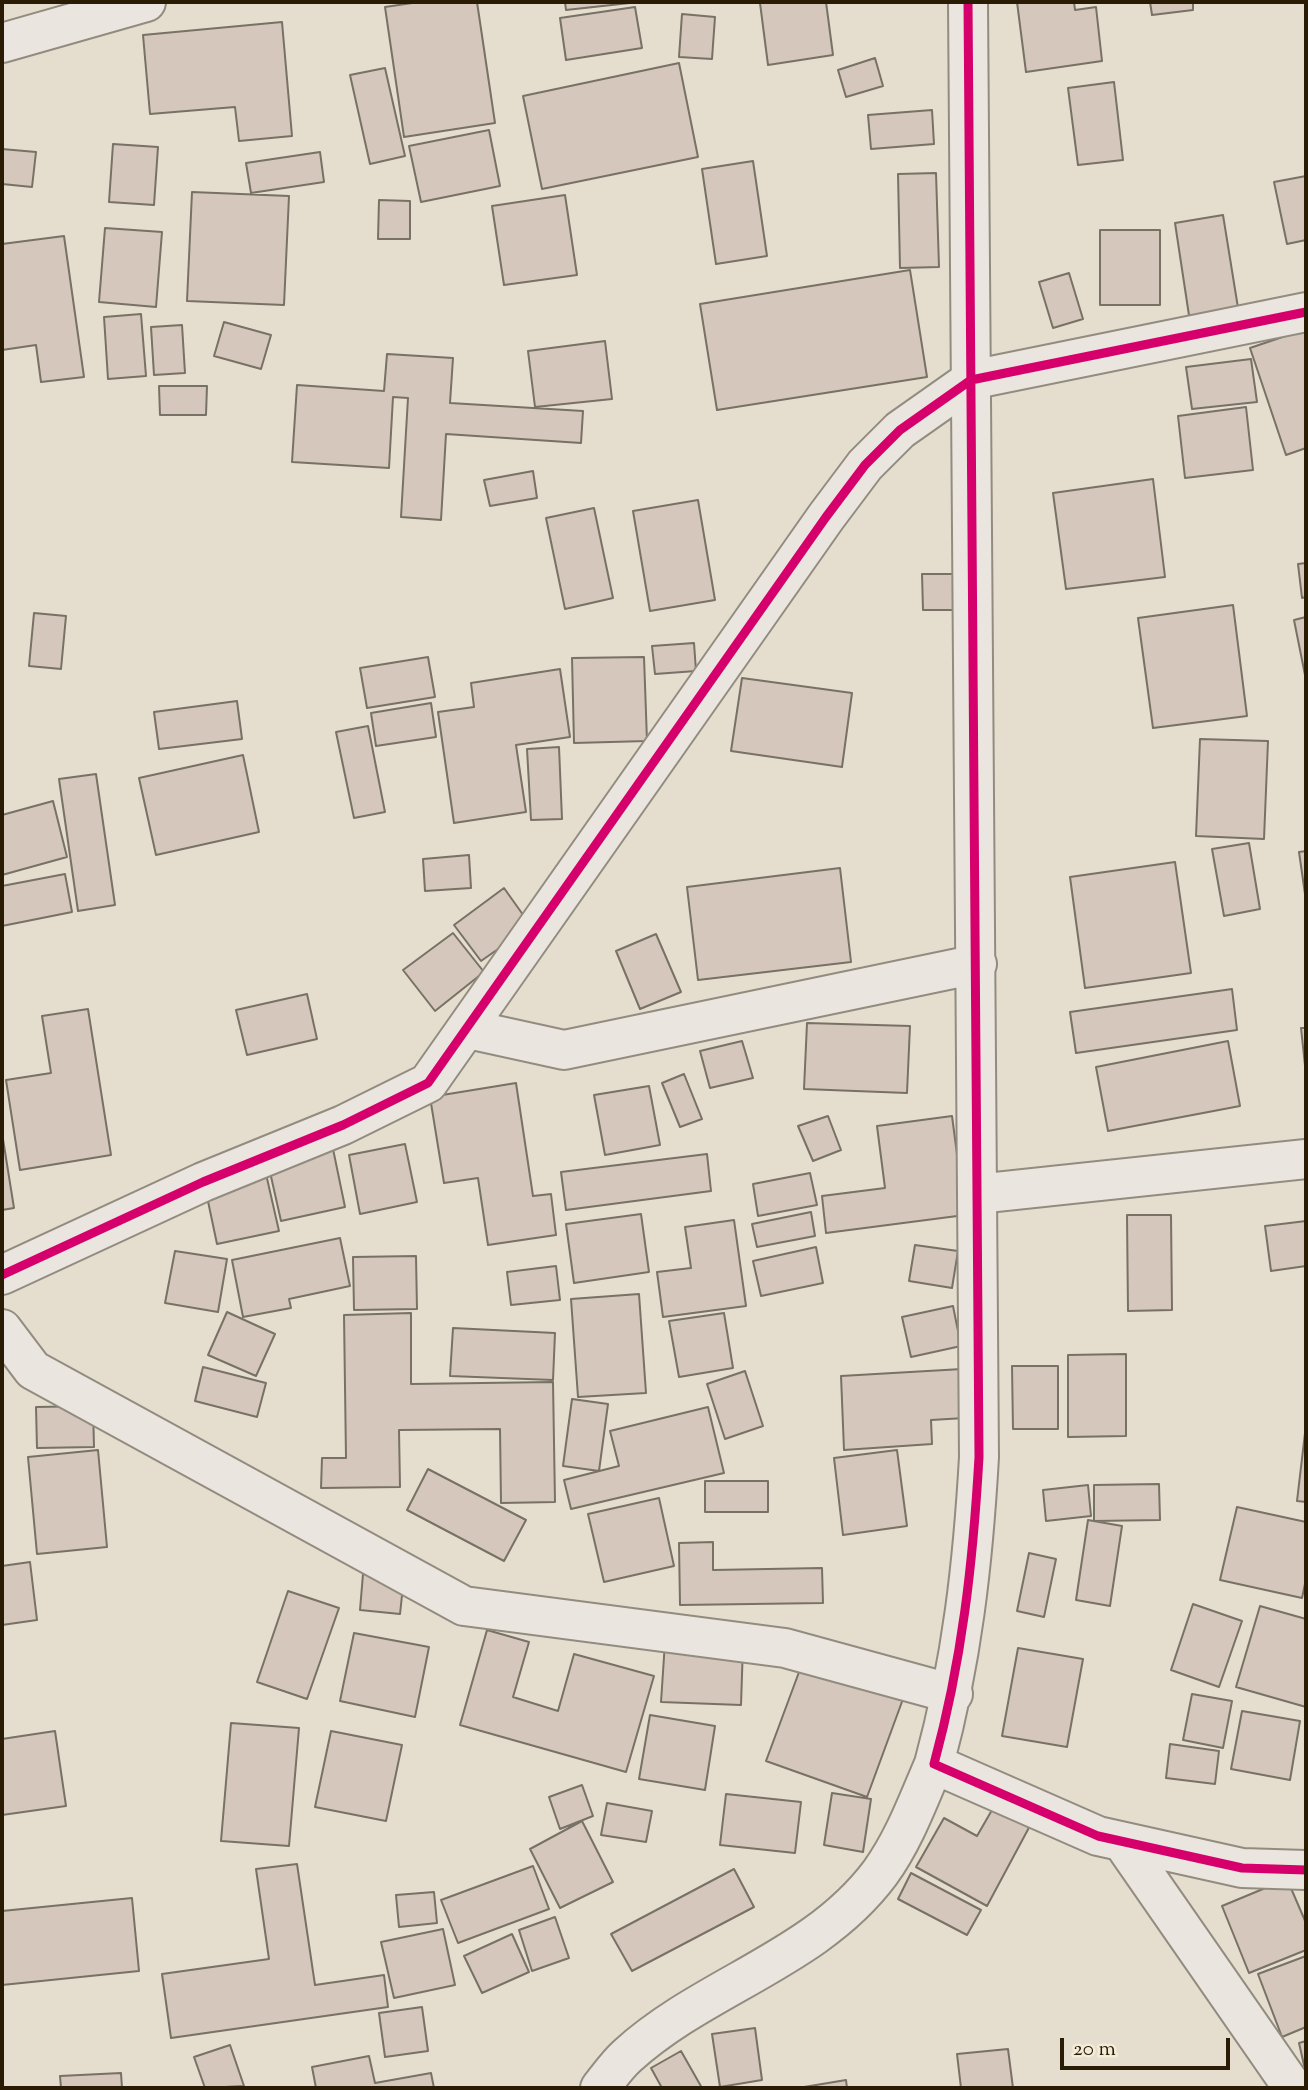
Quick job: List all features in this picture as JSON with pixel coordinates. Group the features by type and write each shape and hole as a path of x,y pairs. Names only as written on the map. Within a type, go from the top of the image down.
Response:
{"street":[{"path":"2,43 146,2"},
{"path":"600,2088 626,2056 659,2032 789,1955 835,1921 879,1874 904,1835 934,1764 953,1694 973,1566 979,1457 968,2"},
{"path":"2,1275 203,1182 342,1125 428,1083 864,465 900,430 971,380 1306,312"},
{"path":"468,1029 564,1050 977,964"},
{"path":"977,1194 1306,1159"},
{"path":"2,1329 33,1370 464,1606 785,1648 953,1694"},
{"path":"934,1764 1098,1836 1242,1868 1306,1870"},
{"path":"1123,1843 1293,2088"}],"building":[{"path":"419,2 477,2 495,123 404,137 385,7"},
{"path":"565,2 630,2 630,3 566,10"},
{"path":"826,2 833,55 768,65 760,3"},
{"path":"1017,2 1074,2 1075,10 1096,7 1102,61 1026,72"},
{"path":"1150,2 1193,2 1193,10 1152,15"},
{"path":"635,7 642,48 566,60 560,18"},
{"path":"682,14 715,17 712,59 679,57"},
{"path":"282,22 292,136 239,141 235,107 150,114 143,35"},
{"path":"875,58 883,86 846,97 838,70"},
{"path":"679,63 698,157 542,189 523,96"},
{"path":"385,68 405,156 370,164 350,75"},
{"path":"1114,82 1123,160 1078,165 1068,88"},
{"path":"932,110 934,144 871,149 868,115"},
{"path":"489,130 500,186 421,202 409,146"},
{"path":"113,144 158,147 154,205 109,202"},
{"path":"2,149 36,152 32,187 2,184"},
{"path":"320,152 324,182 251,193 246,163"},
{"path":"753,161 767,256 716,264 702,169"},
{"path":"936,173 939,267 900,268 898,174"},
{"path":"1306,176 1306,240 1287,244 1274,182"},
{"path":"192,192 289,196 284,305 187,301"},
{"path":"565,195 577,275 504,285 492,206"},
{"path":"379,200 410,201 410,239 378,239"},
{"path":"1223,215 1239,314 1190,322 1175,223"},
{"path":"105,228 162,232 156,307 99,302"},
{"path":"1100,230 1160,230 1160,305 1100,305"},
{"path":"64,236 84,377 41,382 36,345 2,350 2,244"},
{"path":"910,270 927,377 717,410 700,304"},
{"path":"1069,273 1083,319 1053,328 1039,282"},
{"path":"141,314 146,376 108,379 104,317"},
{"path":"224,322 271,335 261,369 214,356"},
{"path":"182,325 185,373 154,375 151,327"},
{"path":"1306,329 1306,448 1286,455 1250,348"},
{"path":"605,341 612,399 535,407 528,351"},
{"path":"387,354 453,358 450,403 583,411 581,443 446,434 441,520 401,517 408,398 393,397 389,468 292,462 297,385 384,391"},
{"path":"1251,359 1257,402 1192,409 1186,367"},
{"path":"159,386 207,386 206,415 160,415"},
{"path":"1246,407 1253,470 1185,478 1178,416"},
{"path":"533,471 537,498 490,506 484,480"},
{"path":"1153,479 1165,577 1066,589 1053,493"},
{"path":"698,500 715,600 650,611 633,511"},
{"path":"594,508 613,598 565,609 546,518"},
{"path":"1306,563 1306,597 1302,598 1298,564"},
{"path":"922,574 954,574 955,610 923,610"},
{"path":"1233,605 1247,716 1153,728 1138,618"},
{"path":"34,613 66,616 61,669 29,666"},
{"path":"1306,617 1306,680 1294,620"},
{"path":"694,643 696,671 655,674 652,646"},
{"path":"428,657 435,697 367,708 360,668"},
{"path":"644,657 647,741 574,743 572,658"},
{"path":"560,669 570,737 516,745 526,812 454,823 438,712 474,707 471,683"},
{"path":"742,678 852,693 842,767 731,751"},
{"path":"237,701 242,739 159,749 154,712"},
{"path":"431,703 436,737 376,746 371,713"},
{"path":"368,726 385,812 354,818 336,732"},
{"path":"1200,739 1268,741 1264,839 1196,836"},
{"path":"559,747 562,819 531,820 527,749"},
{"path":"243,755 259,832 156,855 139,778"},
{"path":"96,774 115,905 78,911 59,779"},
{"path":"53,801 67,857 2,875 2,815"},
{"path":"1249,843 1260,909 1224,916 1212,849"},
{"path":"1306,851 1306,901 1299,852"},
{"path":"469,855 471,888 425,891 423,859"},
{"path":"1175,862 1191,973 1085,988 1070,877"},
{"path":"840,868 851,962 698,980 687,887"},
{"path":"65,874 72,912 2,926 2,886"},
{"path":"504,888 531,926 481,961 454,925"},
{"path":"453,933 484,972 435,1011 403,970"},
{"path":"656,934 681,992 640,1009 616,951"},
{"path":"1232,989 1237,1030 1076,1053 1070,1012"},
{"path":"307,994 317,1039 247,1055 236,1010"},
{"path":"88,1009 111,1155 20,1170 6,1080 51,1073 42,1016"},
{"path":"807,1023 910,1026 907,1093 804,1089"},
{"path":"1301,1028 1306,1028 1306,1075"},
{"path":"742,1041 753,1078 710,1088 700,1051"},
{"path":"1228,1041 1240,1106 1108,1131 1096,1067"},
{"path":"684,1074 702,1119 680,1127 662,1083"},
{"path":"516,1083 533,1196 551,1194 556,1235 488,1245 478,1178 444,1183 430,1097"},
{"path":"649,1086 660,1145 605,1155 594,1095"},
{"path":"828,1116 841,1150 813,1161 798,1126"},
{"path":"952,1116 965,1215 826,1233 822,1196 885,1188 877,1126"},
{"path":"2,1133 14,1208 2,1210"},
{"path":"405,1144 417,1202 360,1214 349,1155"},
{"path":"333,1149 345,1207 281,1221 268,1163"},
{"path":"707,1154 711,1191 566,1210 561,1172"},
{"path":"810,1173 817,1205 758,1216 753,1184"},
{"path":"266,1174 279,1231 217,1244 205,1187"},
{"path":"811,1212 815,1236 757,1247 752,1224"},
{"path":"641,1214 649,1272 574,1283 566,1224"},
{"path":"1127,1215 1171,1215 1172,1310 1128,1311"},
{"path":"734,1220 746,1306 663,1317 657,1272 691,1268 685,1227"},
{"path":"1306,1221 1306,1266 1271,1271 1265,1226"},
{"path":"340,1238 350,1286 289,1299 291,1308 243,1317 232,1260"},
{"path":"915,1245 958,1251 952,1288 909,1281"},
{"path":"816,1247 823,1283 761,1296 753,1261"},
{"path":"175,1251 227,1259 218,1312 165,1303"},
{"path":"416,1256 417,1309 354,1310 353,1257"},
{"path":"556,1266 560,1300 511,1305 507,1272"},
{"path":"639,1294 646,1393 578,1397 571,1299"},
{"path":"953,1306 961,1346 911,1357 902,1317"},
{"path":"227,1312 275,1334 256,1376 208,1355"},
{"path":"411,1313 411,1384 553,1382 555,1502 501,1503 500,1429 399,1430 400,1487 321,1488 322,1458 346,1458 344,1315"},
{"path":"724,1313 733,1368 679,1377 669,1321"},
{"path":"453,1328 555,1333 553,1380 450,1376"},
{"path":"1126,1354 1126,1436 1068,1437 1068,1355"},
{"path":"1012,1366 1058,1366 1058,1429 1013,1429"},
{"path":"203,1367 266,1383 257,1417 195,1401"},
{"path":"962,1369 965,1418 931,1420 932,1444 844,1450 841,1376"},
{"path":"745,1371 763,1426 725,1439 707,1384"},
{"path":"572,1399 608,1404 599,1471 563,1466"},
{"path":"93,1406 94,1447 37,1448 36,1407"},
{"path":"708,1407 724,1473 571,1509 564,1480 619,1466 610,1431"},
{"path":"1306,1433 1306,1502 1297,1501"},
{"path":"98,1450 107,1547 37,1554 28,1457"},
{"path":"897,1450 907,1526 843,1535 834,1458"},
{"path":"428,1469 526,1520 504,1561 407,1510"},
{"path":"705,1481 768,1481 768,1512 705,1512"},
{"path":"1159,1484 1160,1520 1094,1521 1094,1485"},
{"path":"1088,1485 1091,1516 1046,1521 1043,1490"},
{"path":"659,1498 674,1566 604,1582 588,1514"},
{"path":"1237,1507 1306,1522 1306,1579 1302,1598 1220,1580"},
{"path":"1088,1520 1122,1526 1110,1606 1076,1600"},
{"path":"713,1542 713,1570 822,1568 823,1603 680,1605 679,1543"},
{"path":"1029,1553 1056,1559 1044,1617 1017,1611"},
{"path":"30,1562 37,1620 2,1625 2,1566"},
{"path":"363,1574 404,1577 400,1614 360,1610"},
{"path":"288,1591 339,1608 307,1699 257,1682"},
{"path":"1193,1604 1242,1621 1219,1687 1171,1670"},
{"path":"1260,1606 1306,1619 1306,1707 1236,1687"},
{"path":"487,1630 529,1642 513,1697 558,1711 574,1654 654,1676 626,1772 460,1725"},
{"path":"354,1633 429,1647 415,1717 340,1701"},
{"path":"665,1642 743,1645 741,1705 661,1702"},
{"path":"1018,1648 1083,1659 1067,1747 1002,1736"},
{"path":"802,1664 903,1699 867,1797 766,1761"},
{"path":"1192,1694 1232,1701 1223,1748 1183,1740"},
{"path":"1242,1711 1300,1721 1290,1780 1231,1769"},
{"path":"650,1715 715,1726 705,1790 639,1779"},
{"path":"231,1723 299,1728 289,1846 221,1841"},
{"path":"55,1731 66,1806 2,1815 2,1739"},
{"path":"331,1731 402,1745 386,1821 315,1807"},
{"path":"1170,1744 1219,1751 1215,1784 1166,1778"},
{"path":"582,1785 593,1816 560,1829 549,1797"},
{"path":"832,1793 871,1799 863,1852 824,1845"},
{"path":"726,1794 801,1802 795,1853 720,1845"},
{"path":"607,1803 652,1811 646,1842 601,1835"},
{"path":"996,1803 1032,1822 987,1906 916,1867 944,1818 977,1836"},
{"path":"582,1821 613,1882 560,1908 530,1849"},
{"path":"297,1864 315,1985 384,1975 388,2007 171,2038 162,1974 269,1959 256,1869"},
{"path":"533,1866 549,1909 458,1943 441,1900"},
{"path":"734,1869 754,1907 632,1971 611,1934"},
{"path":"911,1873 981,1910 967,1935 898,1899"},
{"path":"1287,1879 1306,1923 1306,1950 1249,1973 1222,1906"},
{"path":"434,1892 437,1923 399,1927 396,1895"},
{"path":"132,1898 139,1971 2,1985 2,1911"},
{"path":"555,1917 569,1958 532,1971 519,1930"},
{"path":"443,1929 455,1985 394,1998 381,1942"},
{"path":"512,1934 529,1972 482,1993 464,1956"},
{"path":"1306,1956 1306,2027 1282,2037 1258,1974"},
{"path":"422,2007 428,2051 385,2057 379,2013"},
{"path":"755,2028 762,2080 720,2087 712,2034"},
{"path":"1306,2041 1306,2074 1299,2043"},
{"path":"230,2045 244,2086 205,2088 194,2057"},
{"path":"1008,2049 1013,2088 961,2088 957,2054"},
{"path":"681,2051 702,2088 662,2088 651,2068"},
{"path":"369,2056 375,2083 431,2073 434,2088 316,2088 312,2067"},
{"path":"121,2073 122,2088 61,2088 60,2076"},
{"path":"846,2080 847,2088 798,2088"}],"cycle path":[{"path":"968,2 979,1457 965,1612 952,1687 934,1764 1098,1836 1242,1868 1306,1870"},
{"path":"2,1275 203,1182 343,1125 428,1083 826,517 865,465 900,430 971,380 1306,312"}]}
